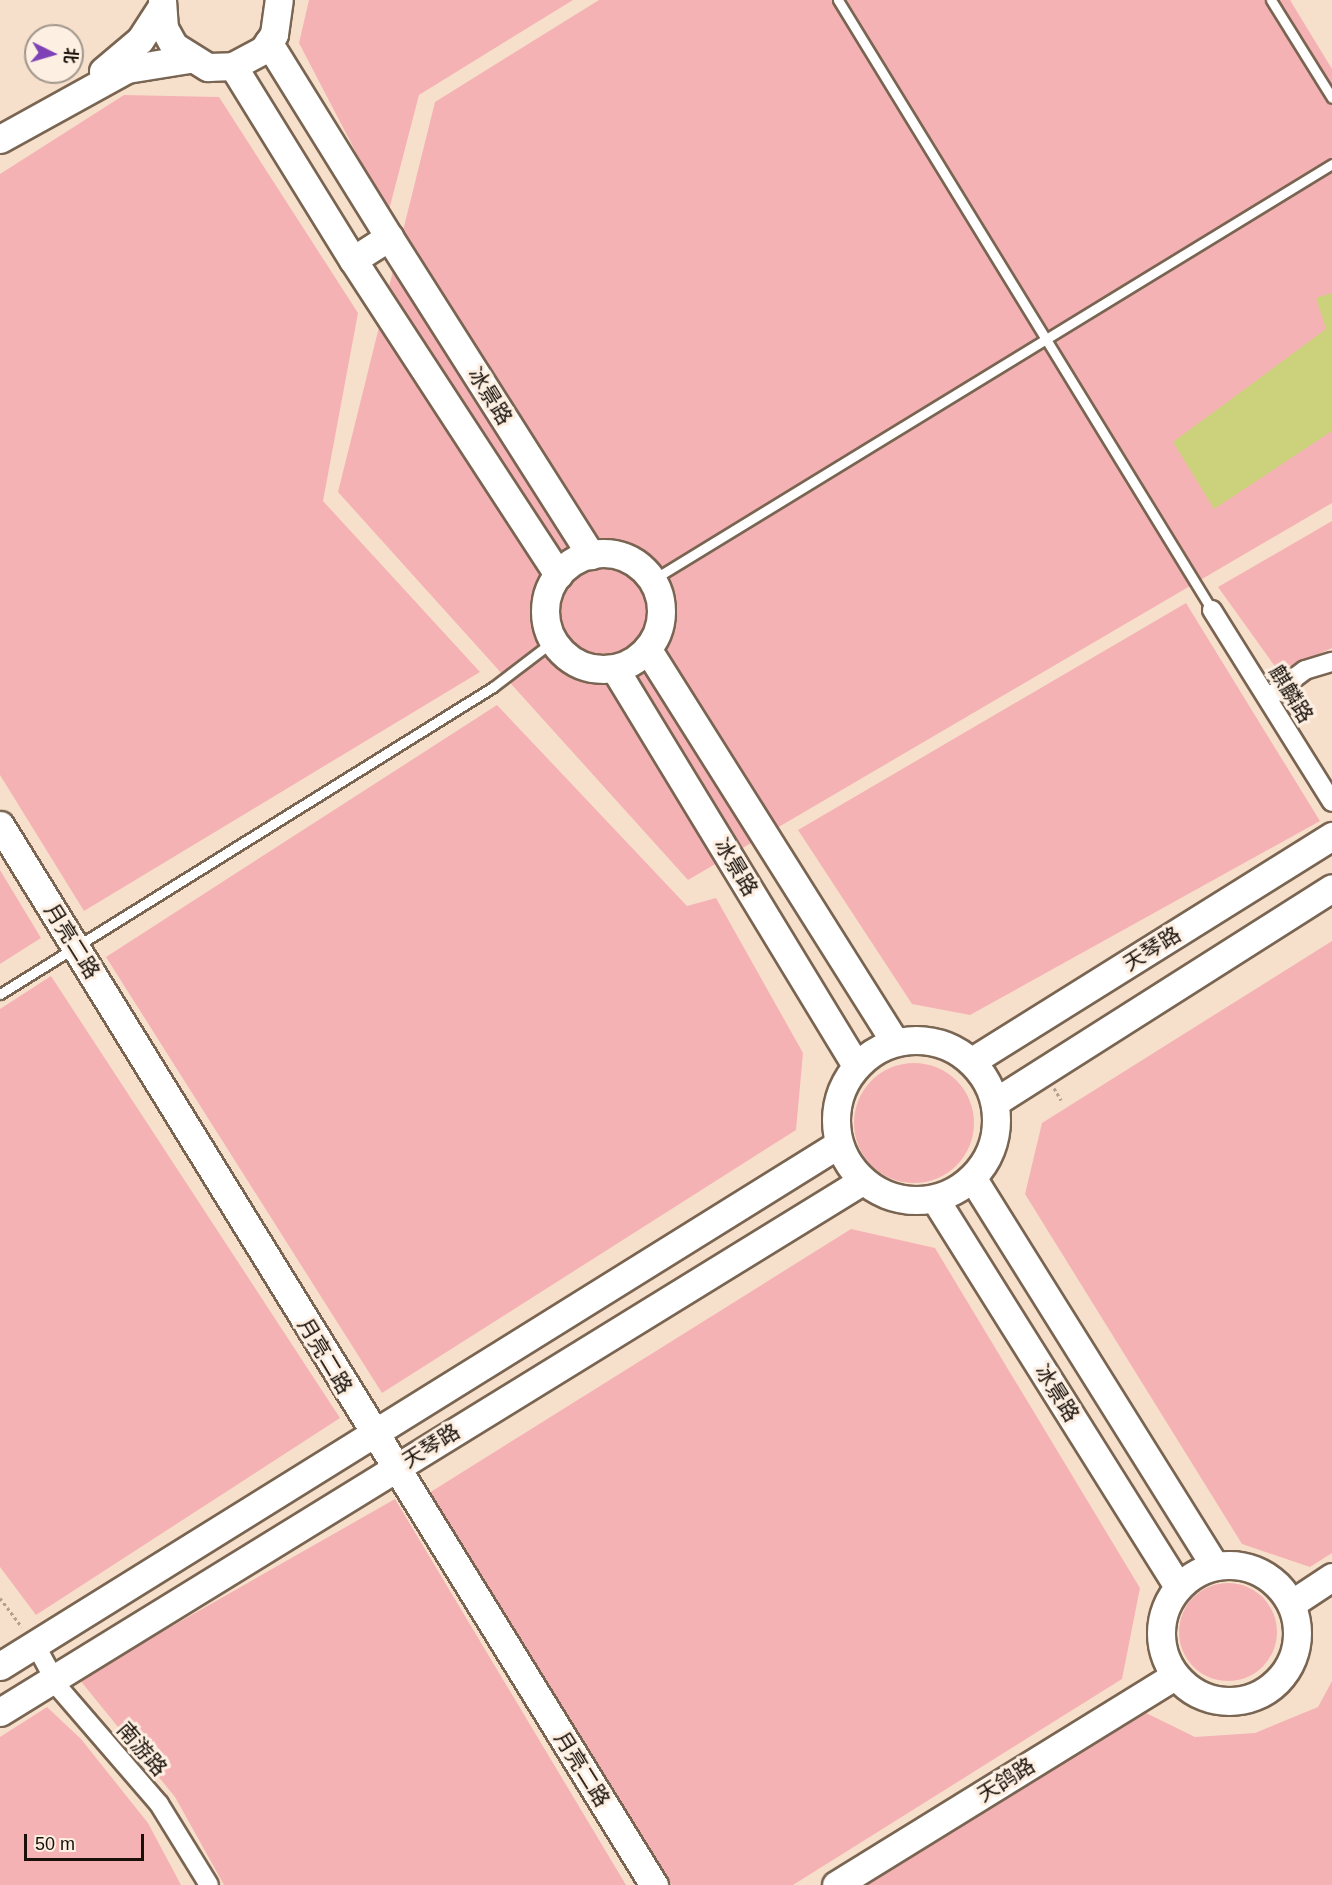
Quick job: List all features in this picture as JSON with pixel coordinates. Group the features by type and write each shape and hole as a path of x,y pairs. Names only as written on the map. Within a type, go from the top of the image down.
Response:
{"main road":[{"path":"162,4 164,28 189,59"},
{"path":"79,91 140,40 162,4"},
{"path":"0,139 79,91 147,62 189,59 208,67 233,66 248,61 268,42 282,5"},
{"name":"冰景路","path":"268,42 591,555"},
{"name":"冰景路","path":"233,66 353,260 558,575"},
{"path":"353,260 389,237"},
{"path":"591,555 619,555 654,579 662,614 648,650 615,669 578,664 552,642 546,600 558,575 591,555"},
{"name":"冰景路","path":"648,650 895,1042"},
{"name":"冰景路","path":"615,669 856,1066"},
{"name":"月亮二路","path":"0,825 373,1435 654,1885"},
{"name":"天琴路","path":"972,1061 1332,836"},
{"path":"995,1102 1332,888"},
{"path":"923,1039 949,1046 972,1061 995,1102 997,1129 989,1156 973,1179 935,1199 884,1195 862,1181 839,1144 835,1117 842,1089 856,1066 895,1042 923,1039"},
{"name":"天琴路","path":"0,1666 36,1646 839,1144"},
{"name":"冰景路","path":"973,1179 1215,1566"},
{"name":"天琴路","path":"0,1712 862,1181"},
{"name":"冰景路","path":"935,1199 1178,1587"},
{"path":"1215,1566 1260,1572 1291,1604 1295,1647 1287,1668 1264,1690 1233,1701 1212,1699 1175,1676 1163,1650 1162,1621 1178,1587 1215,1566"},
{"path":"1291,1604 1332,1577"},
{"name":"天鸽路","path":"836,1885 1175,1676"}],"street":[{"name":"麒麟路","path":"1212,610 1332,802"},
{"path":"1268,699 1305,670 1332,662"},
{"name":"南游路","path":"36,1646 54,1678 159,1804 209,1885"}],"lane":[{"path":"838,0 1046,343 1212,610"},
{"path":"1271,0 1332,98"},
{"path":"654,579 1046,343 1332,164"},
{"path":"0,994 493,687 552,642"}],"path":[{"path":"0,1598 36,1646"}],"shaded area":[{"path":"309,0 573,0 419,95 388,214 299,43"},
{"path":"599,0 1290,0 1332,69 1332,503 688,880 338,492 435,102"},
{"path":"124,95 219,97 358,313 323,501 480,672 84,911 0,775 0,174"},
{"path":"1332,293 1332,431 1214,509 1173,442 1326,329 1316,298"},
{"path":"1332,521 1332,648 1279,672 1218,587"},
{"path":"1186,603 1320,821 970,1015 912,1004 798,830"},
{"path":"497,705 687,906 716,898 803,1053 796,1130 382,1393 106,957"},
{"path":"0,870 41,938 0,964"},
{"path":"1332,941 1332,1553 1310,1567 1242,1544 1025,1194 1042,1123"},
{"path":"51,976 340,1418 36,1615 0,1567 0,1009"},
{"path":"914,1063 937,1067 957,1080 970,1100 974,1123 970,1146 957,1166 937,1179 914,1183 891,1179 871,1166 858,1146 854,1123 858,1100 871,1080 891,1067"},
{"path":"851,1229 935,1248 1140,1588 1122,1679 793,1885 672,1885 429,1493"},
{"path":"395,1499 626,1885 224,1885 175,1797 79,1679"},
{"path":"1228,1583 1247,1587 1263,1597 1273,1613 1277,1632 1273,1651 1263,1667 1247,1677 1228,1681 1209,1677 1193,1667 1183,1651 1179,1632 1183,1613 1193,1597 1209,1587"},
{"path":"1332,1681 1332,1885 866,1885 1146,1713 1195,1737 1255,1733 1318,1707"},
{"path":"47,1707 81,1739 148,1823 181,1885 0,1885 0,1737"}]}
